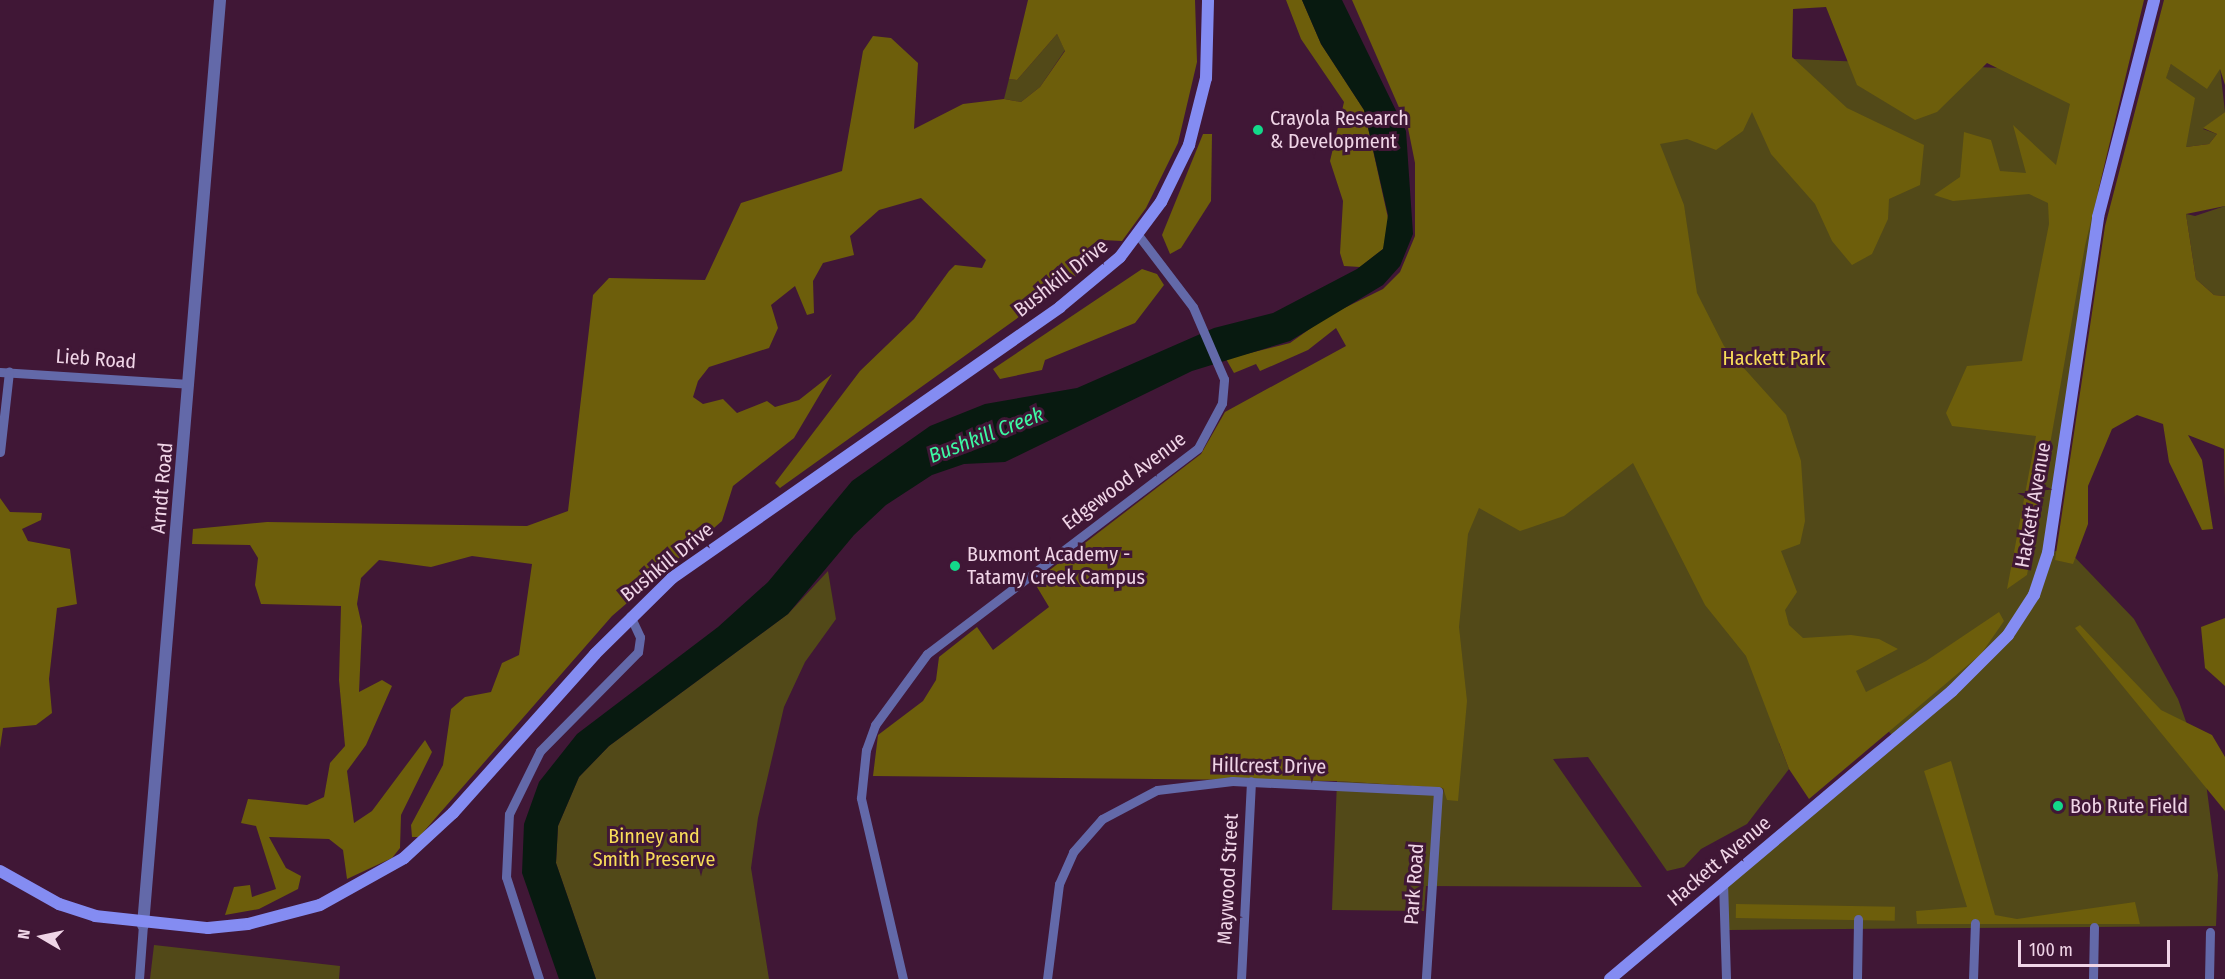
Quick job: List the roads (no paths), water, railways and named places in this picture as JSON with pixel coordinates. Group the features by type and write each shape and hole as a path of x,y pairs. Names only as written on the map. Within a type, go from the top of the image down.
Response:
{"main road":[{"name":"Bushkill Drive","path":"0,871 59,904 143,925 208,928 269,920 320,905 386,870 453,813 630,616 704,554 1076,296 1139,236 1172,183 1196,125 1206,78 1209,0"},
{"name":"Hackett Avenue","path":"1610,979 1952,691 2008,634 2034,595 2048,553 2098,217 2154,0"}],"street":[{"name":"Arndt Road","path":"139,979 220,0"},
{"name":"Edgewood Avenue","path":"903,979 861,798 866,750 875,725 927,654 1198,448 1218,416 1224,379 1181,286 1139,236"},
{"name":"Lieb Road","path":"5,372 189,384"},
{"path":"0,452 5,372"},
{"path":"539,979 506,877 509,814 540,751 638,652 640,637 630,616"},
{"name":"Hillcrest Drive","path":"1047,979 1059,884 1073,852 1102,819 1157,790 1251,781 1438,791"},
{"name":"Maywood Street","path":"1241,979 1251,781"},
{"name":"Park Road","path":"1426,979 1438,791"},
{"path":"1723,882 1726,979"},
{"path":"1857,979 1858,919"},
{"path":"1973,979 1975,923"},
{"path":"2092,979 2094,927"},
{"path":"2209,979 2210,932"}],"water":[{"name":"Bushkill Creek","path":"1302,0 1342,0 1406,131 1413,234 1400,266 1383,285 1290,341 1192,371 1005,462 964,464 932,475 886,505 854,535 788,614 609,746 579,777 558,826 556,863 596,979 559,979 522,873 524,824 539,782 577,734 718,627 768,582 852,481 930,426 985,404 1077,388 1214,328 1273,313 1357,269 1383,249 1388,215 1364,110 1321,44"}],"place":[{"name":"Crayola Research & Development","path":"1258,130"},
{"name":"Buxmont Academy - Tatamy Creek Campus","path":"955,566"},
{"name":"Bob Rute Field","path":"2058,806"}],"park label":[{"name":"Hackett Park","path":"1774,358"},
{"name":"Binney and Smith Preserve","path":"654,848"}]}
